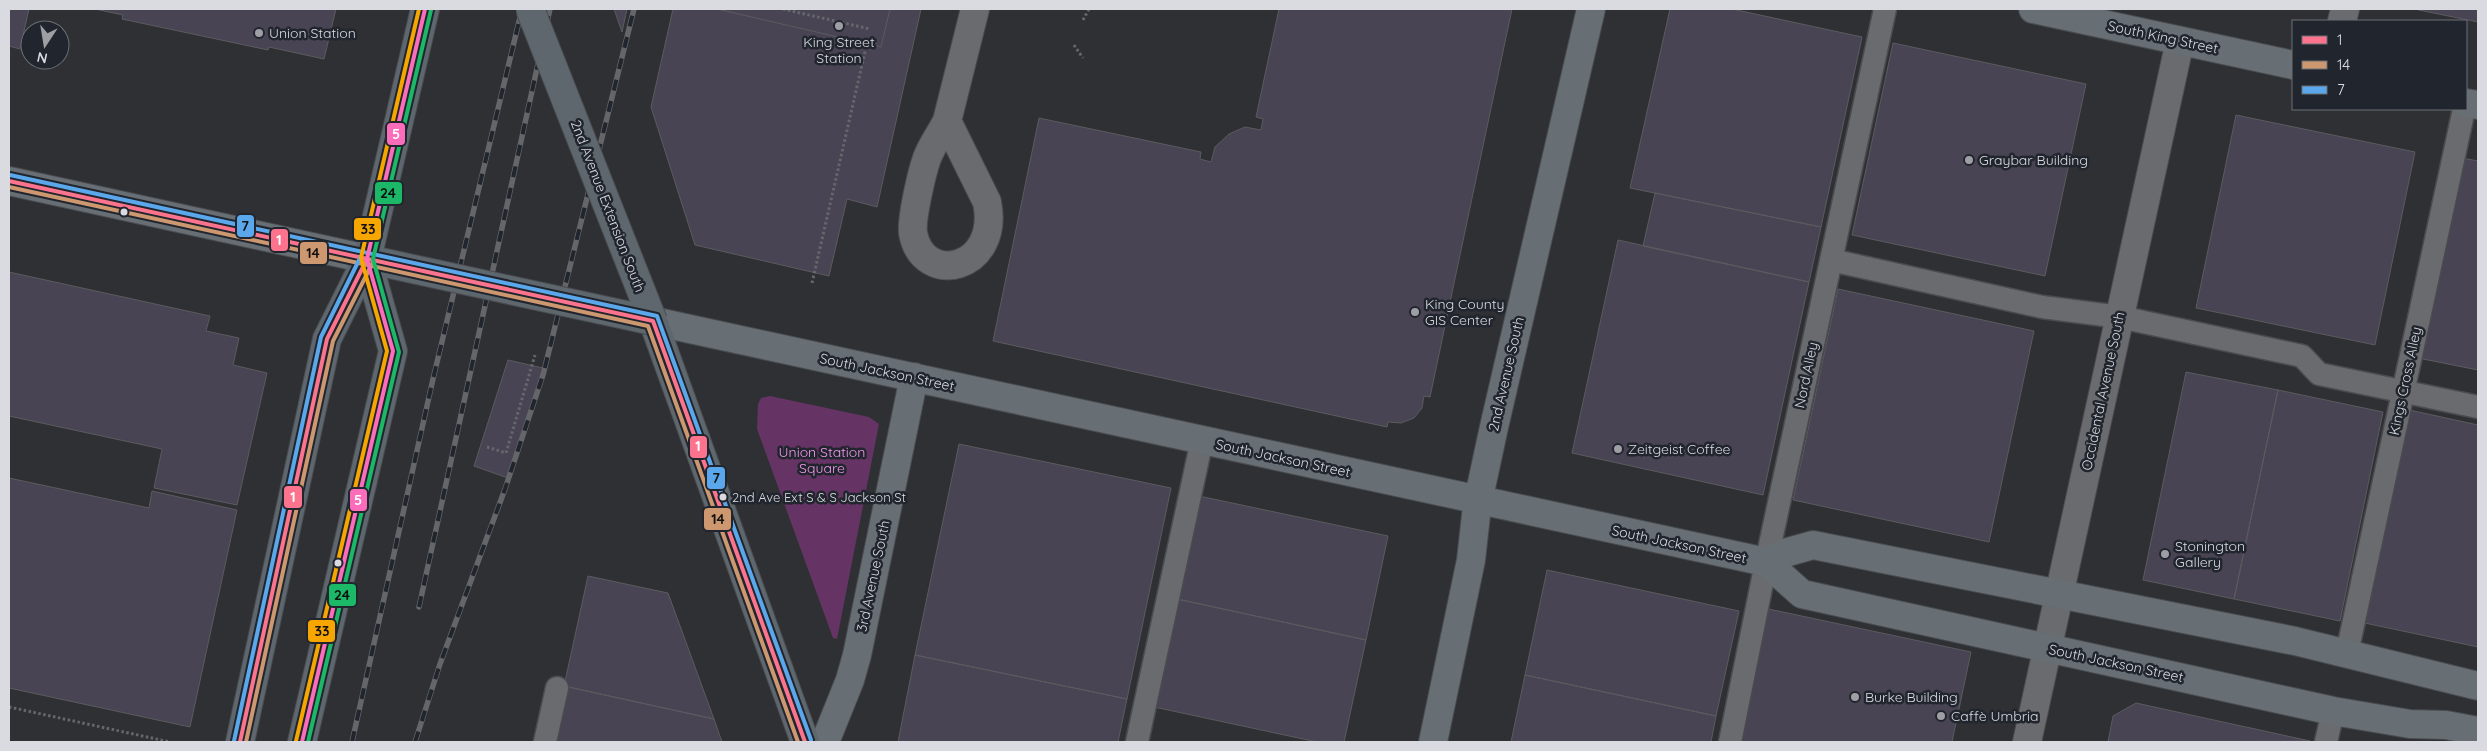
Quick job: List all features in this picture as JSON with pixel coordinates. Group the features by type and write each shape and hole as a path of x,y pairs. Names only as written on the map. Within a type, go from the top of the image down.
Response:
{"main road":[{"path":"240,742 327,339 368,259 425,9"},
{"name":"2nd Avenue Extension South","path":"530,9 653,321 805,742"},
{"name":"2nd Avenue South","path":"1434,742 1471,560 1478,500 1591,9"},
{"name":"South King Street","path":"2033,9 2292,65"},
{"name":"South Jackson Street","path":"9,181 1766,562 1802,594 2333,711 2410,724 2446,725 2478,731"},
{"path":"302,742 393,351 368,259"},
{"name":"3rd Avenue South","path":"825,742 850,680 857,655 914,377"},
{"name":"South Jackson Street","path":"1766,562 1788,552 1814,545 2060,593 2346,653 2478,686"}],"street":[{"path":"947,121 986,202 989,213 986,237 979,249 961,265 949,266 936,263 926,256 917,245 913,233 913,220 927,159 947,121 975,9"},
{"name":"Occidental Avenue South","path":"2027,742 2180,40"}],"lane":[{"name":"Nord Alley","path":"1730,742 1766,562 1885,9"},
{"name":"Kings Cross Alley","path":"2346,653 2464,110"},
{"path":"1831,260 2042,308 2120,316 2302,356 2319,374 2478,407"},
{"path":"1137,742 1202,440"},
{"path":"545,742 557,688"},
{"path":"2326,742 2333,711"}],"path":[{"path":"786,9 870,29"},
{"path":"1083,20 1089,9"},
{"path":"812,283 867,44"},
{"path":"1074,45 1083,58"},
{"path":"487,447 506,453 535,355"},
{"path":"9,707 170,742"}],"green space":[{"name":"Union Station Square","path":"770,396 869,417 879,424 837,639 833,638 757,429 758,404 761,398"}],"building":[{"path":"9,9 29,9 27,20 20,20 20,49 9,46"},
{"name":"Union Station","path":"95,9 336,9 324,59 269,47 268,50 122,19 123,15"},
{"path":"614,9 627,9 622,32"},
{"path":"673,9 921,9 877,207 847,199 829,276 695,245 651,107"},
{"name":"King Street Station","path":"717,9 890,9 881,47"},
{"path":"1279,9 1512,9 1430,397 1424,396 1422,408 1414,418 1401,423 1388,422 1387,427 993,341 1039,118 1201,152 1200,159 1211,162 1215,147 1229,134 1245,127 1261,130 1263,119 1256,117"},
{"path":"1670,9 1732,9 1862,37 1821,227 1630,188"},
{"path":"2414,9 2478,9 2478,22"},
{"name":"Graybar Building","path":"1893,43 2086,84 2045,276 1852,235"},
{"path":"2236,115 2415,152 2375,345 2196,308"},
{"path":"2457,157 2478,161 2478,370 2418,358"},
{"path":"1655,193 1821,227 1809,282 1643,246"},
{"path":"1618,240 1809,282 1763,495 1572,453"},
{"path":"9,272 210,316 206,331 239,338 233,365 267,373 237,505 154,488 162,449 9,416"},
{"path":"1838,289 2034,331 1989,542 1793,500"},
{"path":"508,360 543,368 508,478 474,466"},
{"path":"2186,372 2278,390 2234,599 2143,580"},
{"path":"2278,390 2383,412 2340,621 2234,599"},
{"path":"2405,409 2478,425 2478,647 2360,622"},
{"path":"959,444 1171,488 1127,699 915,655"},
{"path":"9,478 149,508 152,491 237,510 190,727 9,688"},
{"path":"1199,496 1388,536 1366,640 1177,599"},
{"path":"1547,570 1739,611 1716,716 1525,675"},
{"path":"588,576 668,593 714,719 564,686"},
{"path":"1177,599 1366,640 1344,742 1317,742 1154,707"},
{"name":"Burke Building","path":"1764,608 1971,652 1952,742 1740,742"},
{"path":"915,655 1127,699 1118,742 898,742"},
{"path":"1525,675 1716,716 1711,742 1511,742"},
{"path":"564,686 714,719 722,742 553,742"},
{"path":"2136,703 2310,741 2108,742 2113,716"}],"railway":[{"path":"352,742 433,379 522,9"},
{"path":"419,607 550,9"},
{"path":"415,742 440,664 505,489 543,375 634,9"}],"transit line":[{"name":"33","path":"296,741 387,351 361,258 419,9"},
{"name":"5","path":"367,259 425,9"},
{"name":"24","path":"308,742 399,352 373,259 431,10"},
{"name":"7","path":"10,175 657,316 811,740"},
{"name":"1","path":"9,181 653,321 805,742"},
{"name":"14","path":"9,187 648,326 798,742"},
{"name":"7","path":"234,741 321,337 361,256"},
{"name":"1","path":"240,742 327,339 367,259"},
{"name":"5","path":"302,742 393,351 367,259"},
{"name":"14","path":"246,742 333,341 373,262"}],"place":[{"name":"King Street Station","path":"839,26"},
{"name":"Union Station","path":"259,33"},
{"name":"Graybar Building","path":"1969,160"},
{"name":"King County GIS Center","path":"1415,312"},
{"name":"Zeitgeist Coffee","path":"1618,449"},
{"name":"2nd Ave Ext S & S Jackson St","path":"723,497"},
{"name":"Stonington Gallery","path":"2165,554"},
{"name":"Burke Building","path":"1855,697"},
{"name":"Caffè Umbria","path":"1941,716"}]}
